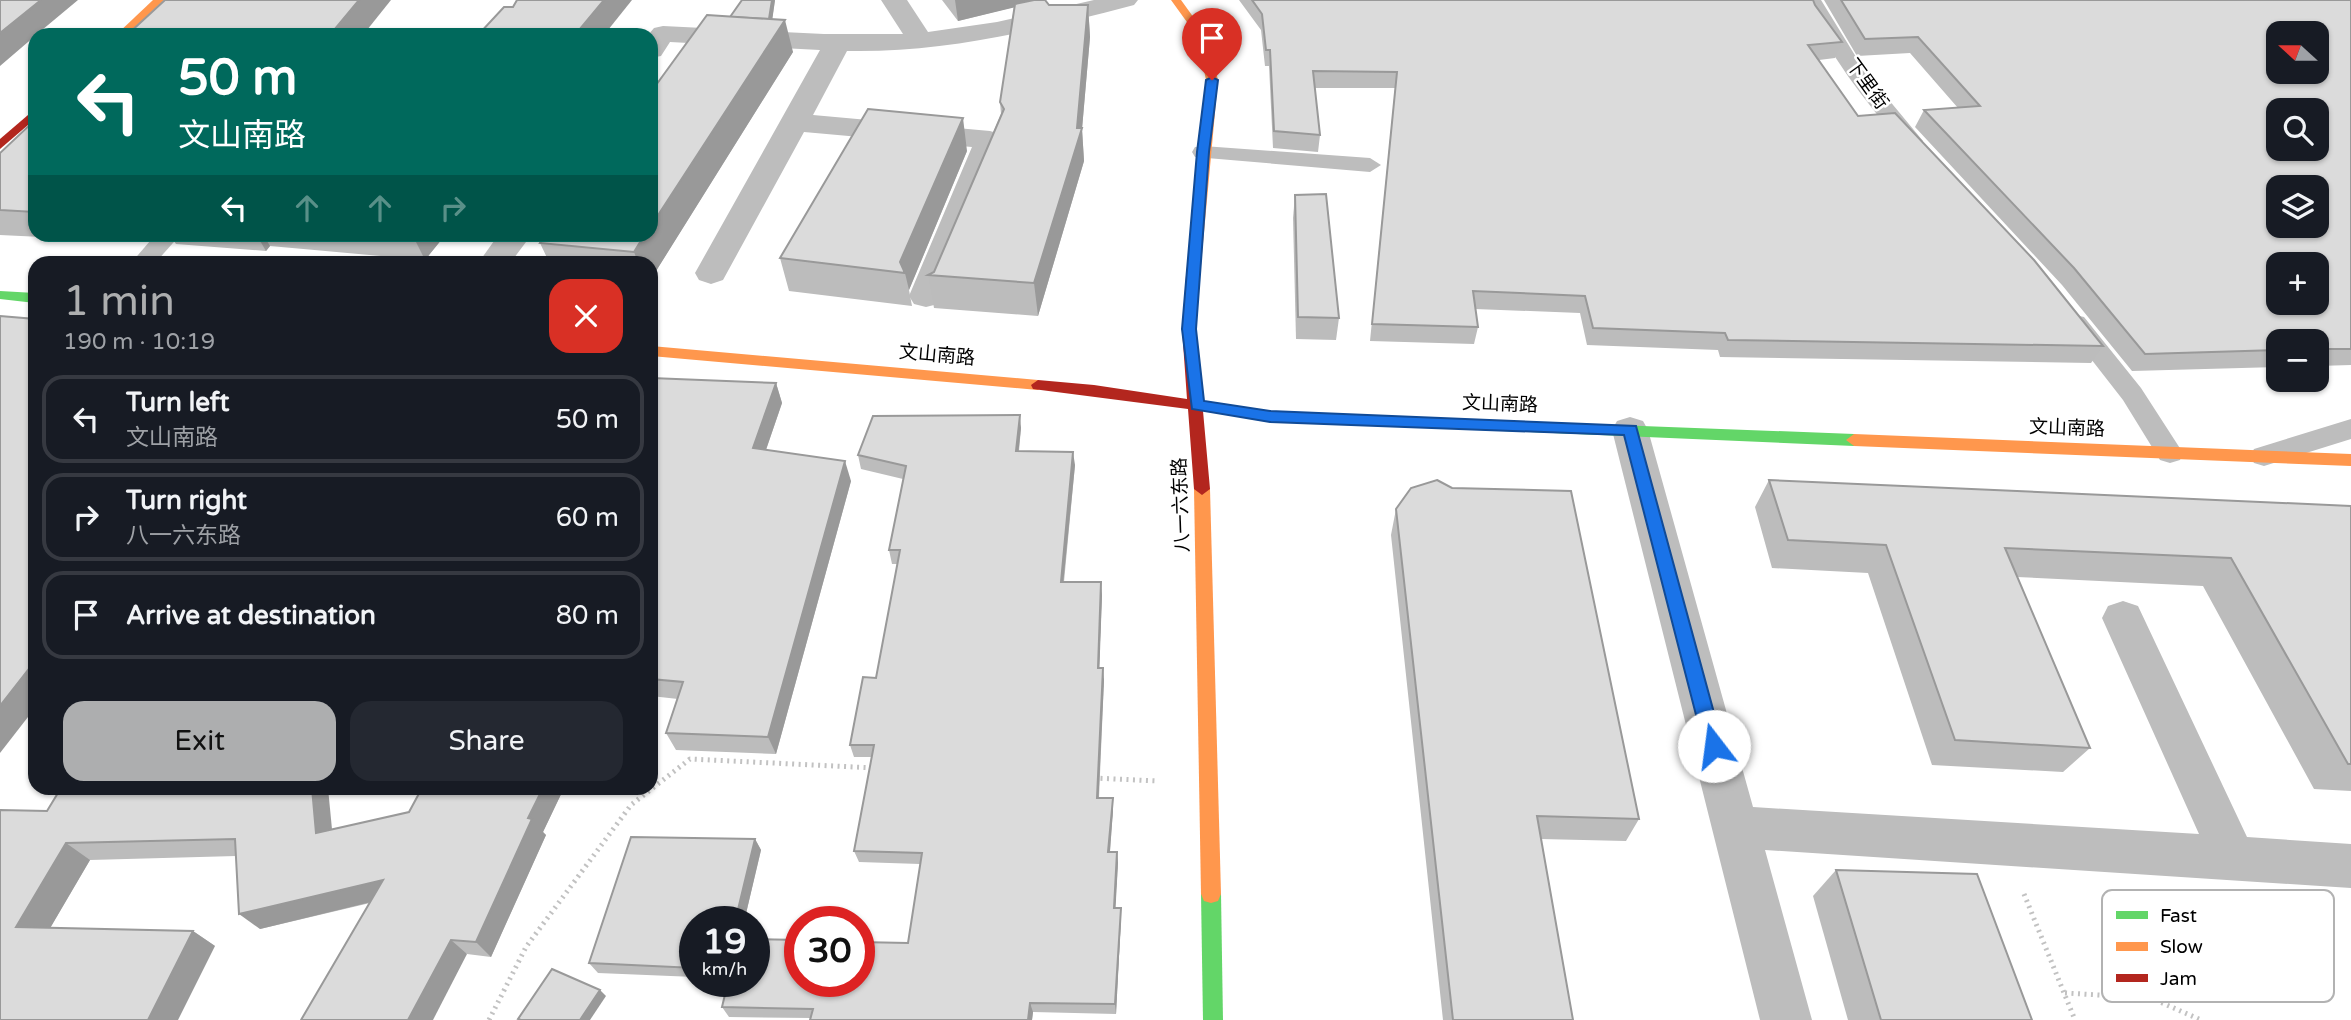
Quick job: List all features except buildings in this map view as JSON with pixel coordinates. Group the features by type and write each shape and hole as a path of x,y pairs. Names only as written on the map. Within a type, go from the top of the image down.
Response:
{"main road":[{"path":"129,28 159,0"},
{"name":"八一六东路","path":"1176,0 1202,36 1212,80 1203,152 1189,329 1203,497 1213,1020"},
{"path":"0,145 28,119"},
{"path":"0,295 28,297"},
{"name":"文山南路","path":"658,352 1094,390 1270,416 2351,460"}],"street":[{"path":"894,0 921,41"},
{"path":"658,41 663,34 839,41 921,41 1051,19 1125,0"},
{"path":"711,272 839,41"},
{"path":"794,122 990,140 926,296"},
{"path":"1630,430 1786,1020"},
{"path":"2123,618 2233,859"},
{"path":"1735,827 2024,864 2233,859 2351,866"}],"lane":[{"name":"下里街","path":"1812,0 1821,20 1893,121 1930,160"},
{"path":"1203,152 1370,165"},
{"path":"150,256 163,242"},
{"path":"2058,302 2132,394 2170,453"},
{"path":"2261,457 2351,429"}],"path":[{"path":"658,784 690,759 885,768"},
{"path":"1080,778 1208,783"},
{"path":"489,1020 526,947 631,805 644,795"},
{"path":"2024,864 2075,1020"},
{"path":"2065,993 2102,994"},
{"path":"2171,1002 2201,1020"}],"traffic: fast":[{"path":"0,295 28,297"},
{"path":"1434,423 1854,440"},
{"path":"1211,894 1213,1020"}],"traffic: slow":[{"path":"129,28 159,0"},
{"path":"1176,0 1202,36 1212,80 1193,276"},
{"path":"658,352 1038,385"},
{"path":"1854,440 2351,460"},
{"path":"1202,489 1211,894"}],"traffic: jam":[{"path":"0,145 28,119"},
{"path":"1193,276 1189,329 1202,489"},
{"path":"1038,385 1094,390 1270,416 1434,423"}],"route":[{"path":"1212,80 1203,152 1189,329 1197,405 1270,416 1630,430 1714,746"}]}
